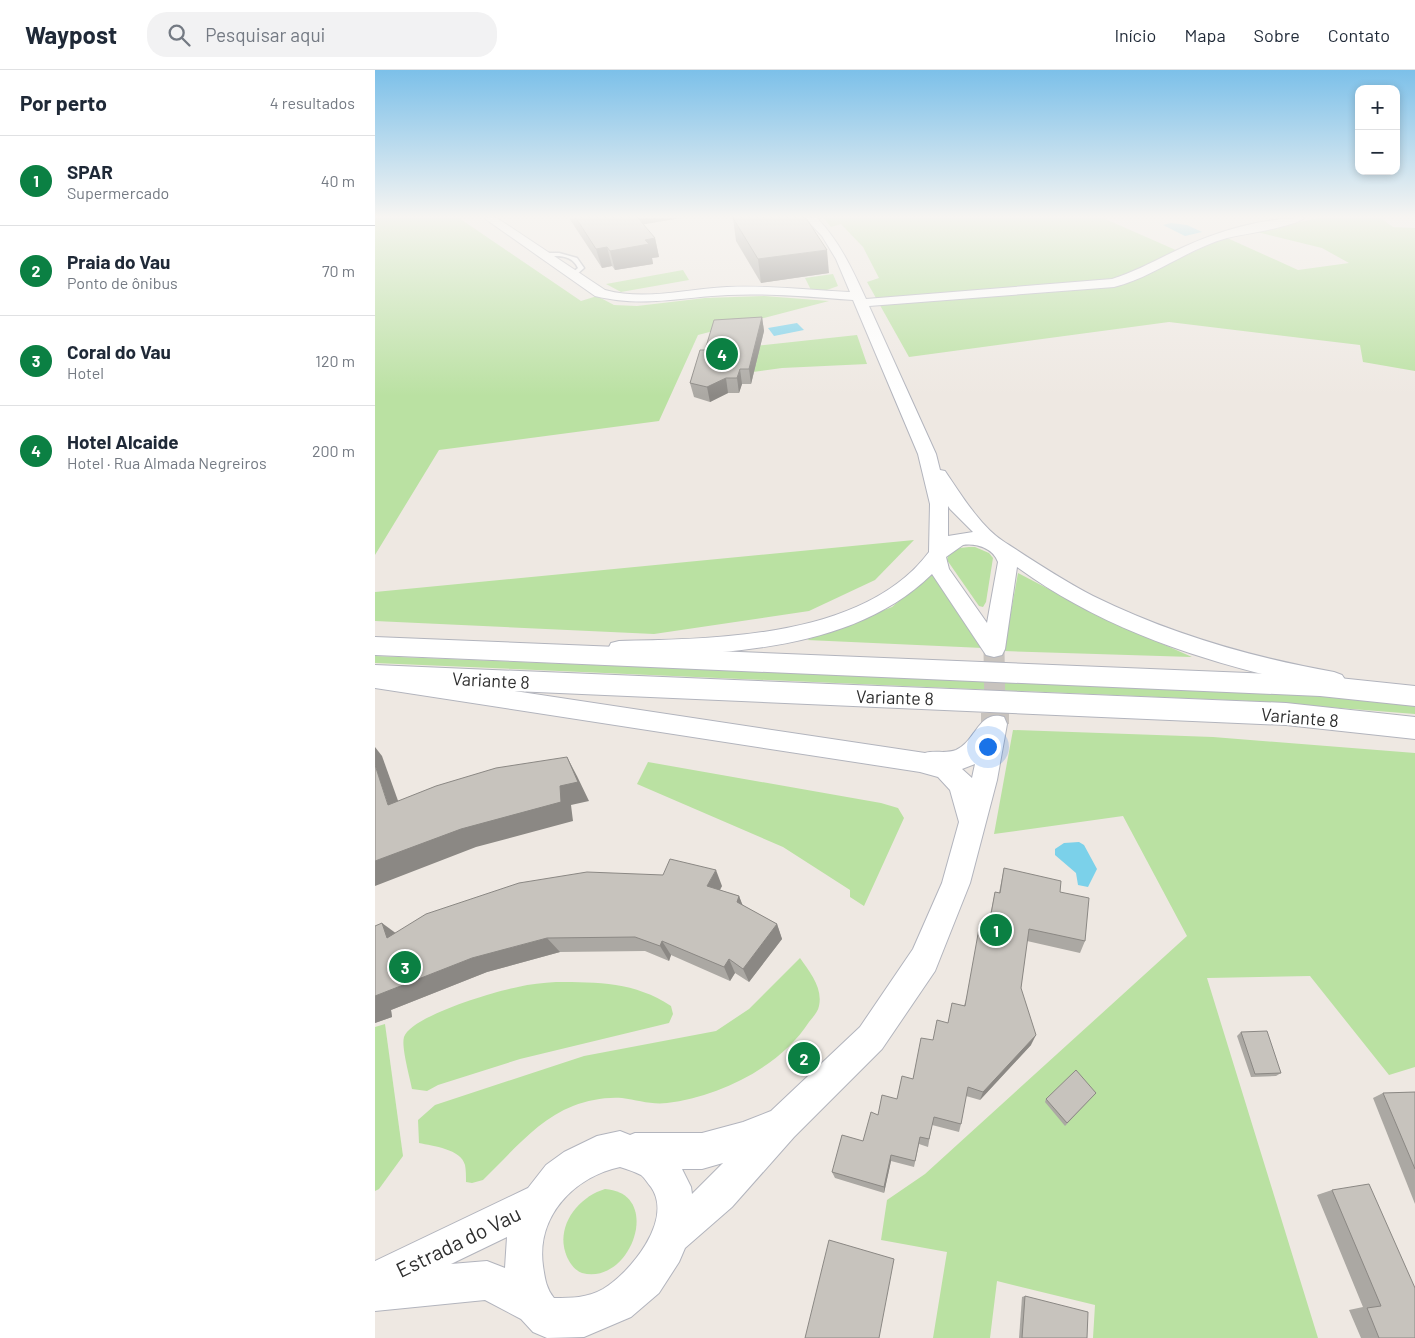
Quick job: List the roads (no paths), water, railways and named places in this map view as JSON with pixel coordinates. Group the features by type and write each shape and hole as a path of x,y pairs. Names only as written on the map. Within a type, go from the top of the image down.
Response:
{"main road":[{"name":"Variante 8","path":"375,646 1320,686 1415,696"},
{"name":"Variante 8","path":"375,675 1286,714 1415,728"}],"street":[{"path":"576,277 600,293 617,299 635,300 728,291 859,299 1084,287 1114,283 1133,277"},
{"path":"850,277 927,454 957,504 999,548 1008,562 994,649 939,570 937,553 939,504 927,454"},
{"path":"482,651 643,649 754,640 808,630 879,605 924,571 937,553 953,541 966,538 981,540 999,548 1090,604 1172,639 1251,663 1308,676 1415,696"},
{"path":"375,679 920,762 946,769 962,785 973,824"},
{"path":"675,1234 719,1194 782,1125 871,1038 924,960 956,883 984,780 995,724 971,755 949,762 920,762"},
{"path":"634,1151 650,1159 663,1172 671,1189 676,1210 675,1234 664,1267 656,1283 638,1304 617,1320 591,1333 567,1327 546,1317 535,1305 524,1274 523,1255 526,1236 540,1201 550,1186 577,1162 606,1151 620,1149 634,1151 702,1151 743,1140 782,1125"},
{"name":"Estrada do Vau","path":"375,1281 540,1201"},
{"name":"Estrada do Vau","path":"375,1291 487,1280 535,1305"}],"water":[{"path":"797,323 804,330 774,336 768,328"},
{"path":"1079,842 1084,845 1097,869 1088,887 1078,885 1076,873 1055,855 1055,849 1064,843"}],"tunnel":[{"path":"994,649 995,714"},
{"path":"995,714 995,724"}],"place":[{"name":"Hotel Alcaide","path":"722,354"},
{"name":"SPAR","path":"996,930"},
{"name":"Coral do Vau","path":"405,967"},
{"name":"Praia do Vau","path":"804,1058"}]}
